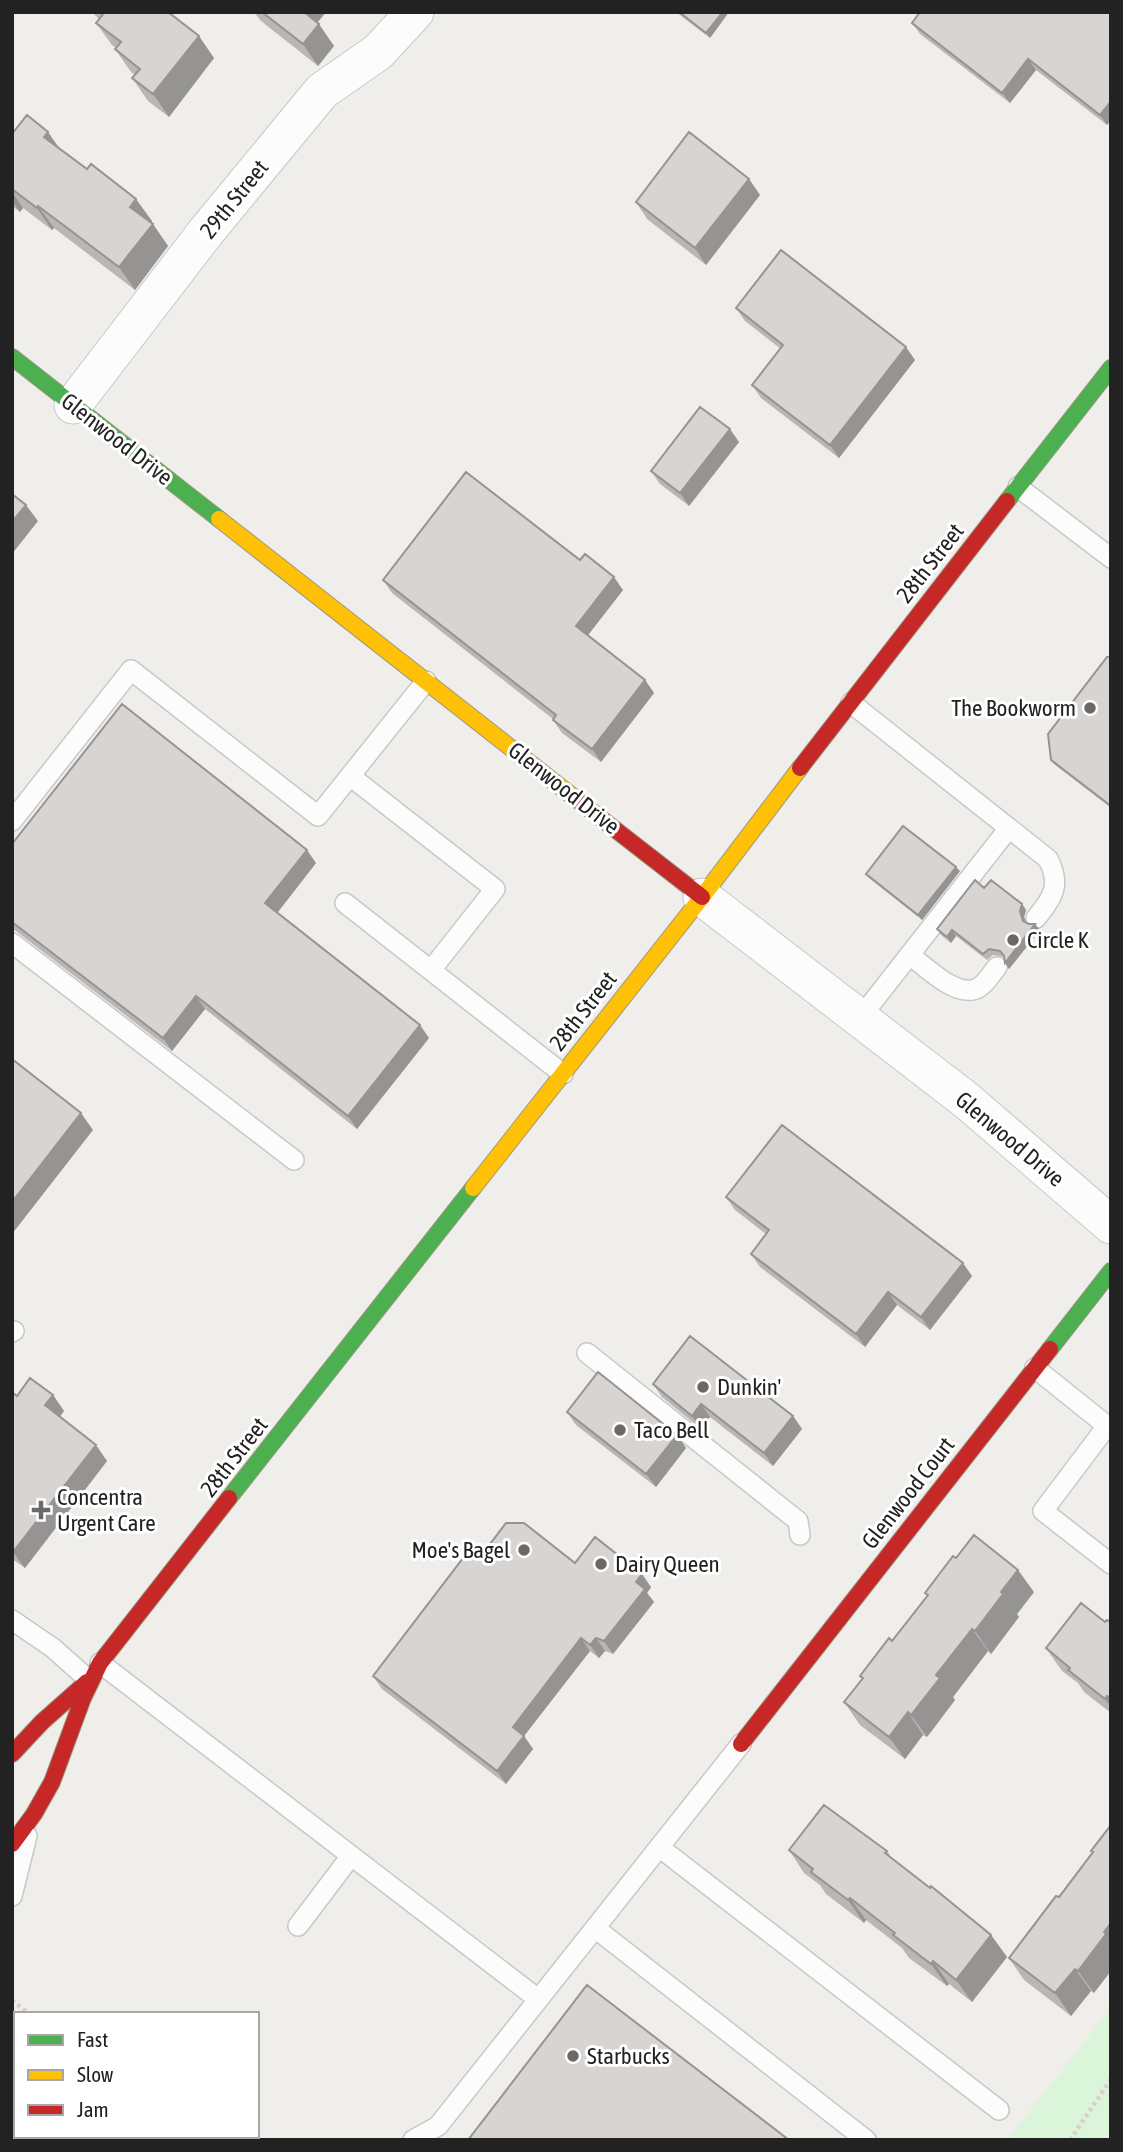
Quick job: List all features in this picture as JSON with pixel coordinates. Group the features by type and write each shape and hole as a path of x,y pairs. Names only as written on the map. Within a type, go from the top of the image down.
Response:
{"main road":[{"name":"Glenwood Drive","path":"12,358 702,897"},
{"name":"28th Street","path":"12,1844 29,1822 53,1781 89,1680 100,1663 702,897 1111,368"},
{"name":"Glenwood Court","path":"741,1744 1111,1271"},
{"name":"28th Street","path":"12,1754 42,1722 89,1680"}],"street":[{"name":"29th Street","path":"73,405 205,233 322,91 377,52 415,12"},
{"name":"Glenwood Drive","path":"702,897 966,1100 1111,1225"}],"lane":[{"path":"1018,488 1111,558"},
{"path":"12,821 131,670 318,816 426,681"},
{"path":"851,703 1048,859 1056,881 1053,895 1037,918"},
{"path":"350,776 495,889 430,970"},
{"path":"860,1018 1009,828"},
{"path":"345,903 563,1074"},
{"path":"12,943 294,1160"},
{"path":"910,955 956,989 967,991 976,990 984,984 997,967"},
{"path":"587,1353 798,1521 800,1535"},
{"path":"1035,1368 1109,1427 1043,1511 1111,1564"},
{"path":"12,1620 53,1648 89,1680"},
{"path":"100,1663 538,1999"},
{"path":"413,2140 438,2126 741,1744"},
{"path":"12,1896 29,1822"},
{"path":"659,1847 999,2110"},
{"path":"298,1926 351,1856"},
{"path":"595,1928 866,2140"}],"path":[{"path":"12,2000 27,2012"},
{"path":"1070,2140 1111,2079"}],"green space":[{"path":"1111,2008 1111,2140 1007,2140"}],"building":[{"path":"103,12 168,12 199,36 153,94 132,78 140,69 115,49 121,42 96,23"},
{"path":"262,12 304,12 319,24 303,44"},
{"path":"679,12 723,12 706,33"},
{"path":"920,12 1111,12 1111,101 1100,115 1028,59 1002,93 912,23"},
{"path":"27,115 48,132 44,137 87,169 91,164 136,199 130,207 153,224 119,267 12,189 12,134"},
{"path":"689,132 749,179 695,248 636,202"},
{"path":"781,250 906,347 830,445 752,385 783,345 736,308"},
{"path":"700,407 730,429 680,493 651,471"},
{"path":"466,472 580,560 585,554 614,577 576,626 645,680 592,749 553,720 556,715 383,580"},
{"path":"12,494 26,505 12,522"},
{"path":"1107,657 1111,657 1111,806 1051,760 1048,734"},
{"path":"122,704 307,850 265,903 420,1025 348,1116 196,996 163,1038 12,922 12,844"},
{"path":"903,826 956,867 918,915 866,874"},
{"path":"975,880 984,888 991,880 1022,904 1020,911 1023,921 1035,924 1005,963 1000,951 989,949 983,954 952,930 947,937 937,929"},
{"path":"12,1059 81,1113 12,1202"},
{"path":"782,1125 963,1263 921,1317 888,1292 856,1334 751,1254 769,1230 726,1197"},
{"path":"690,1336 793,1416 764,1453 701,1404 692,1416 653,1384"},
{"path":"598,1372 677,1435 646,1474 567,1412"},
{"name":"Concentra Urgent Care","path":"30,1378 53,1395 45,1405 96,1445 13,1552 12,1392 17,1396"},
{"path":"506,1523 524,1523 575,1563 595,1537 642,1574 636,1582 645,1589 604,1641 596,1638 590,1645 581,1638 513,1727 524,1736 497,1771 373,1676 470,1549 480,1557"},
{"path":"974,1535 1018,1570 975,1631 972,1629 936,1675 940,1678 911,1715 908,1712 889,1737 844,1702 889,1638 892,1641 928,1595 925,1593 953,1556 956,1558"},
{"path":"1081,1603 1105,1622 1111,1622 1111,1698 1107,1696 1105,1699 1068,1670 1070,1668 1046,1648"},
{"path":"824,1805 887,1851 885,1853 991,1935 956,1980 893,1935 895,1933 850,1898 848,1900 811,1872 813,1869 789,1850"},
{"path":"1111,1825 1111,1923 1104,1932 1106,1934 1078,1971 1075,1969 1055,1993 1009,1958 1056,1896 1059,1897"},
{"path":"587,1985 789,2140 468,2140"}],"traffic: fast":[{"path":"12,357 219,519"},
{"path":"1007,501 1111,368"},
{"path":"229,1498 473,1188"},
{"path":"1050,1349 1111,1271"}],"traffic: slow":[{"path":"219,519 576,799"},
{"path":"473,1188 800,768"}],"traffic: jam":[{"path":"800,768 1007,501"},
{"path":"576,799 702,897"},
{"path":"741,1744 1050,1349"},
{"path":"12,1844 34,1814 52,1782 83,1698 100,1663 229,1498"},
{"path":"12,1754 42,1722 87,1682"}],"place":[{"name":"The Bookworm","path":"1090,708"},
{"name":"Circle K","path":"1013,940"},
{"name":"Dunkin'","path":"703,1387"},
{"name":"Taco Bell","path":"620,1430"},
{"name":"Concentra Urgent Care","path":"41,1510"},
{"name":"Moe's Bagel","path":"524,1550"},
{"name":"Dairy Queen","path":"601,1564"},
{"name":"Starbucks","path":"573,2056"}]}
